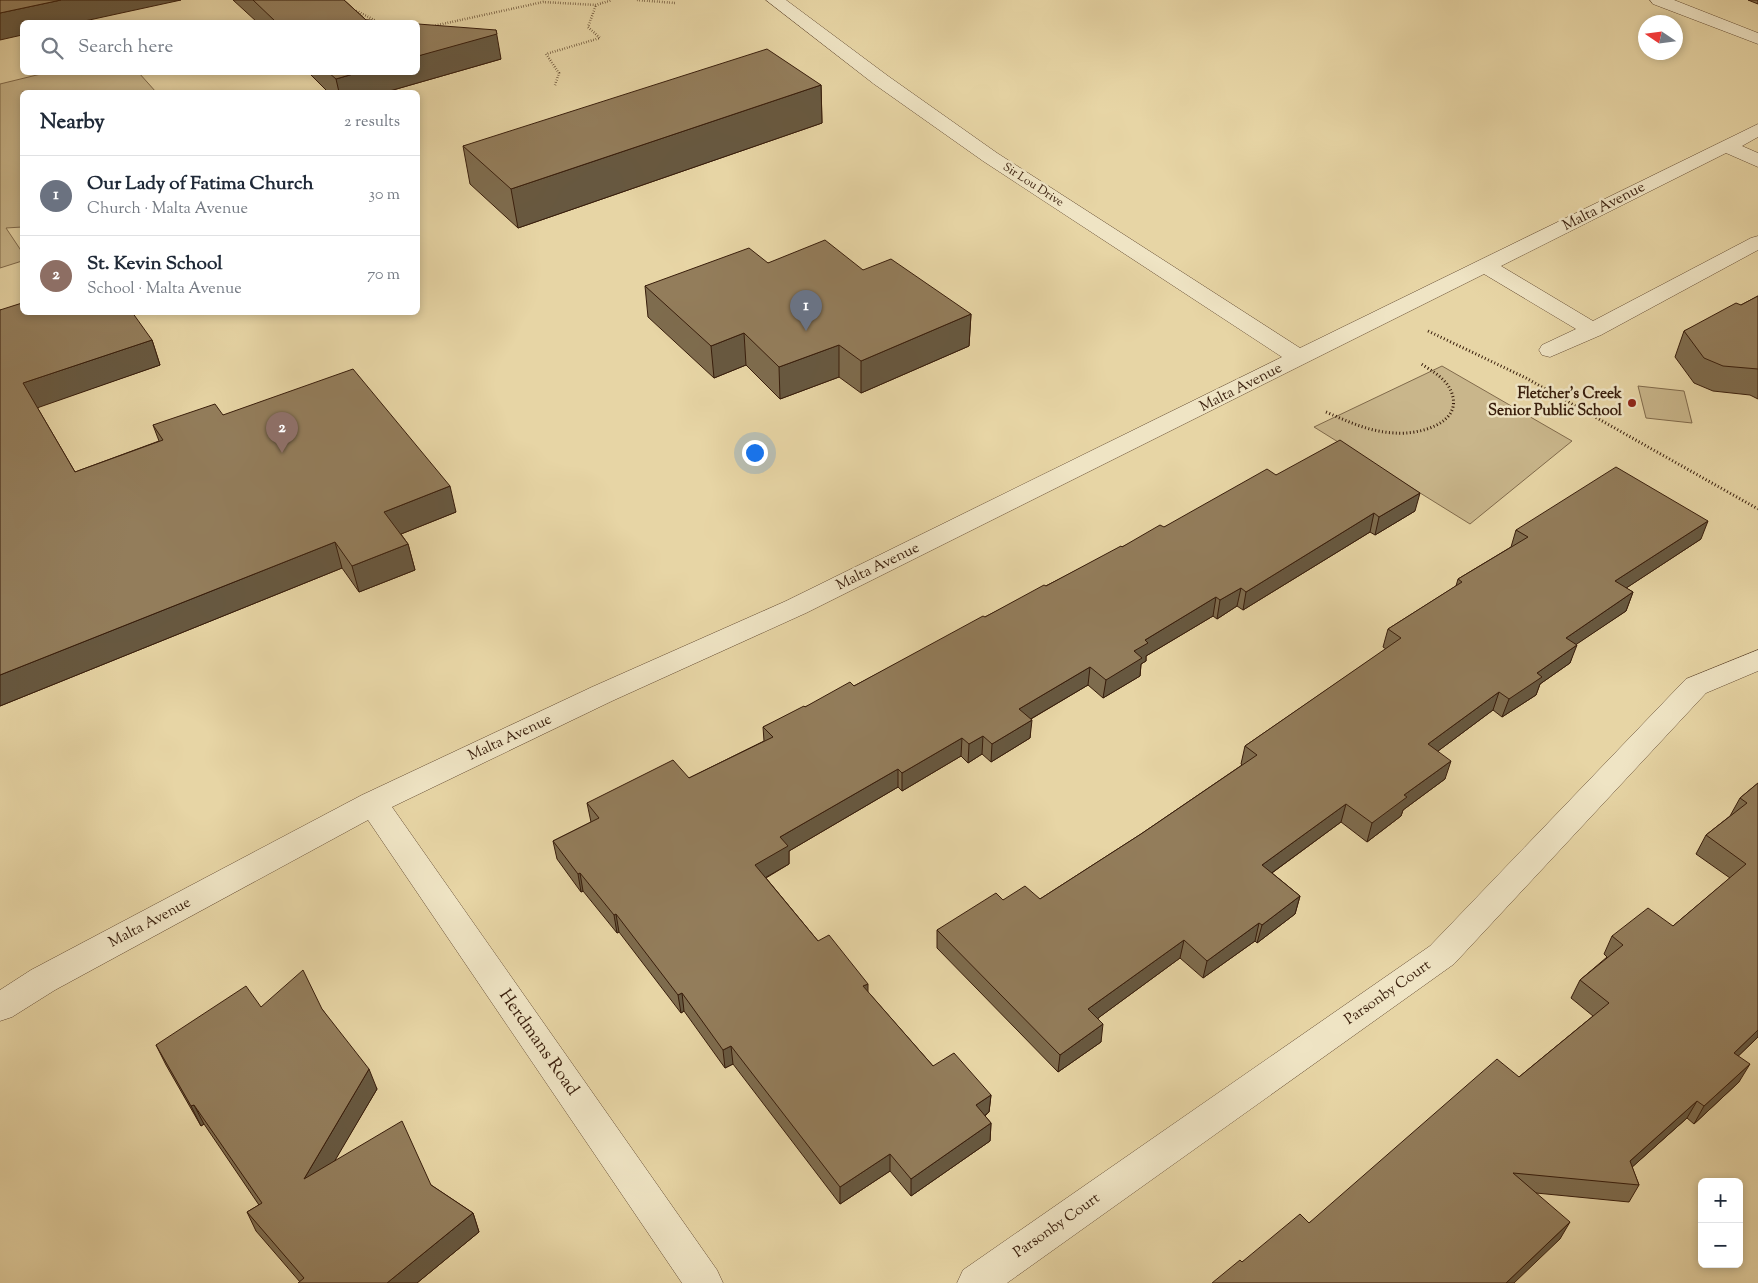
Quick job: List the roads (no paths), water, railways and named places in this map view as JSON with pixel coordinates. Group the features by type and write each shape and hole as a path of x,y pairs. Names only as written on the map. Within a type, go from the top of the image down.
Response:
{"street":[{"name":"Sir Lou Drive","path":"775,0 881,80 990,157 1300,358"},
{"path":"1659,0 1758,39"},
{"name":"Malta Avenue","path":"0,1007 42,980 373,803 602,694 796,607 1758,130"},
{"path":"1727,146 1758,160"},
{"path":"1550,350 1593,330 1758,242"},
{"path":"1486,266 1593,330"},
{"name":"Parsonby Court","path":"976,1283 1442,955 1696,686 1758,660"},
{"name":"Herdmans Road","path":"373,803 704,1283"}],"place":[{"name":"Our Lady of Fatima Church","path":"806,331"},
{"name":"Fletcher's Creek Senior Public School","path":"1632,403"},
{"name":"St. Kevin School","path":"282,453"}]}
